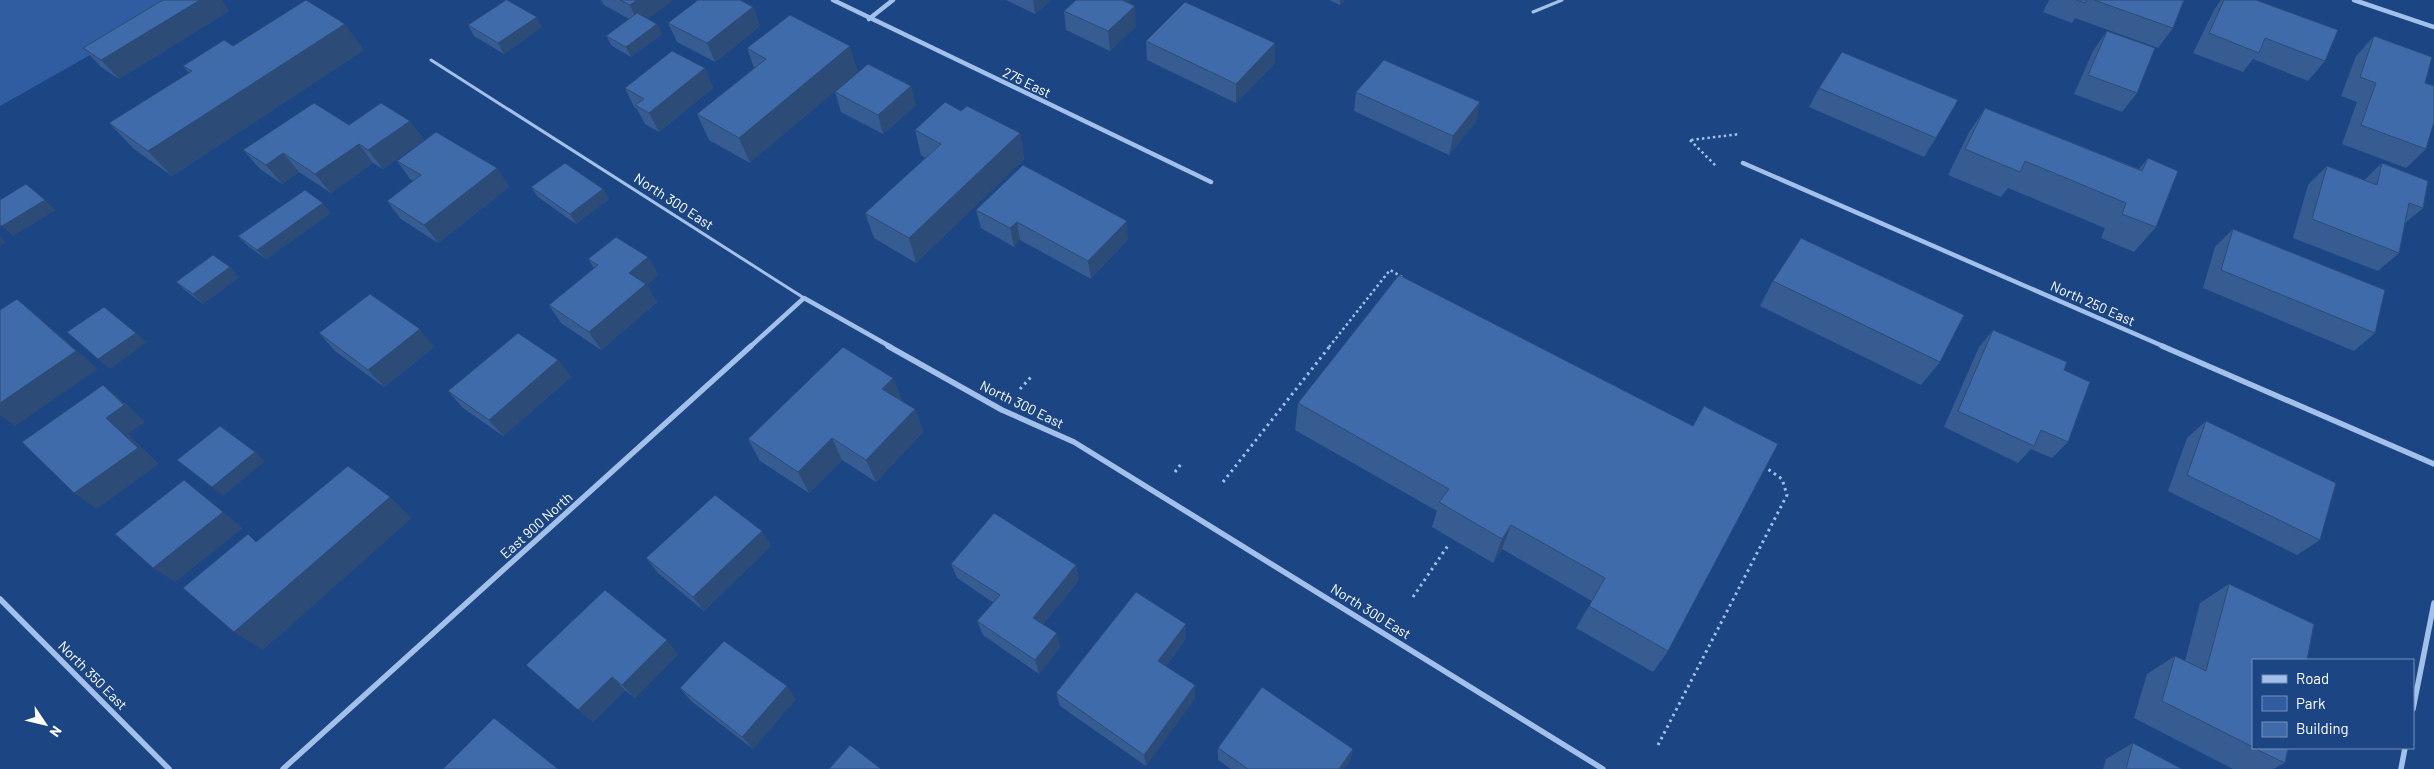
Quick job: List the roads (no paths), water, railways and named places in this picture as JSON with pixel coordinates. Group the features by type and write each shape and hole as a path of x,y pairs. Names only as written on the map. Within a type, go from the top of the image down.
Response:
{"street":[{"name":"275 East","path":"834,0 1211,182"},
{"path":"870,19 893,0"},
{"path":"2354,0 2434,27"},
{"name":"North 250 East","path":"1744,163 2434,464"},
{"name":"East 900 North","path":"283,769 804,298"},
{"name":"North 300 East","path":"804,298 1002,410 1074,442 1604,769"},
{"name":"North 350 East","path":"0,600 169,769"},
{"path":"2414,704 2434,603"},
{"path":"2401,769 2405,749"}],"lane":[{"path":"1532,12 1562,0"},
{"name":"North 300 East","path":"431,60 804,298"}]}
